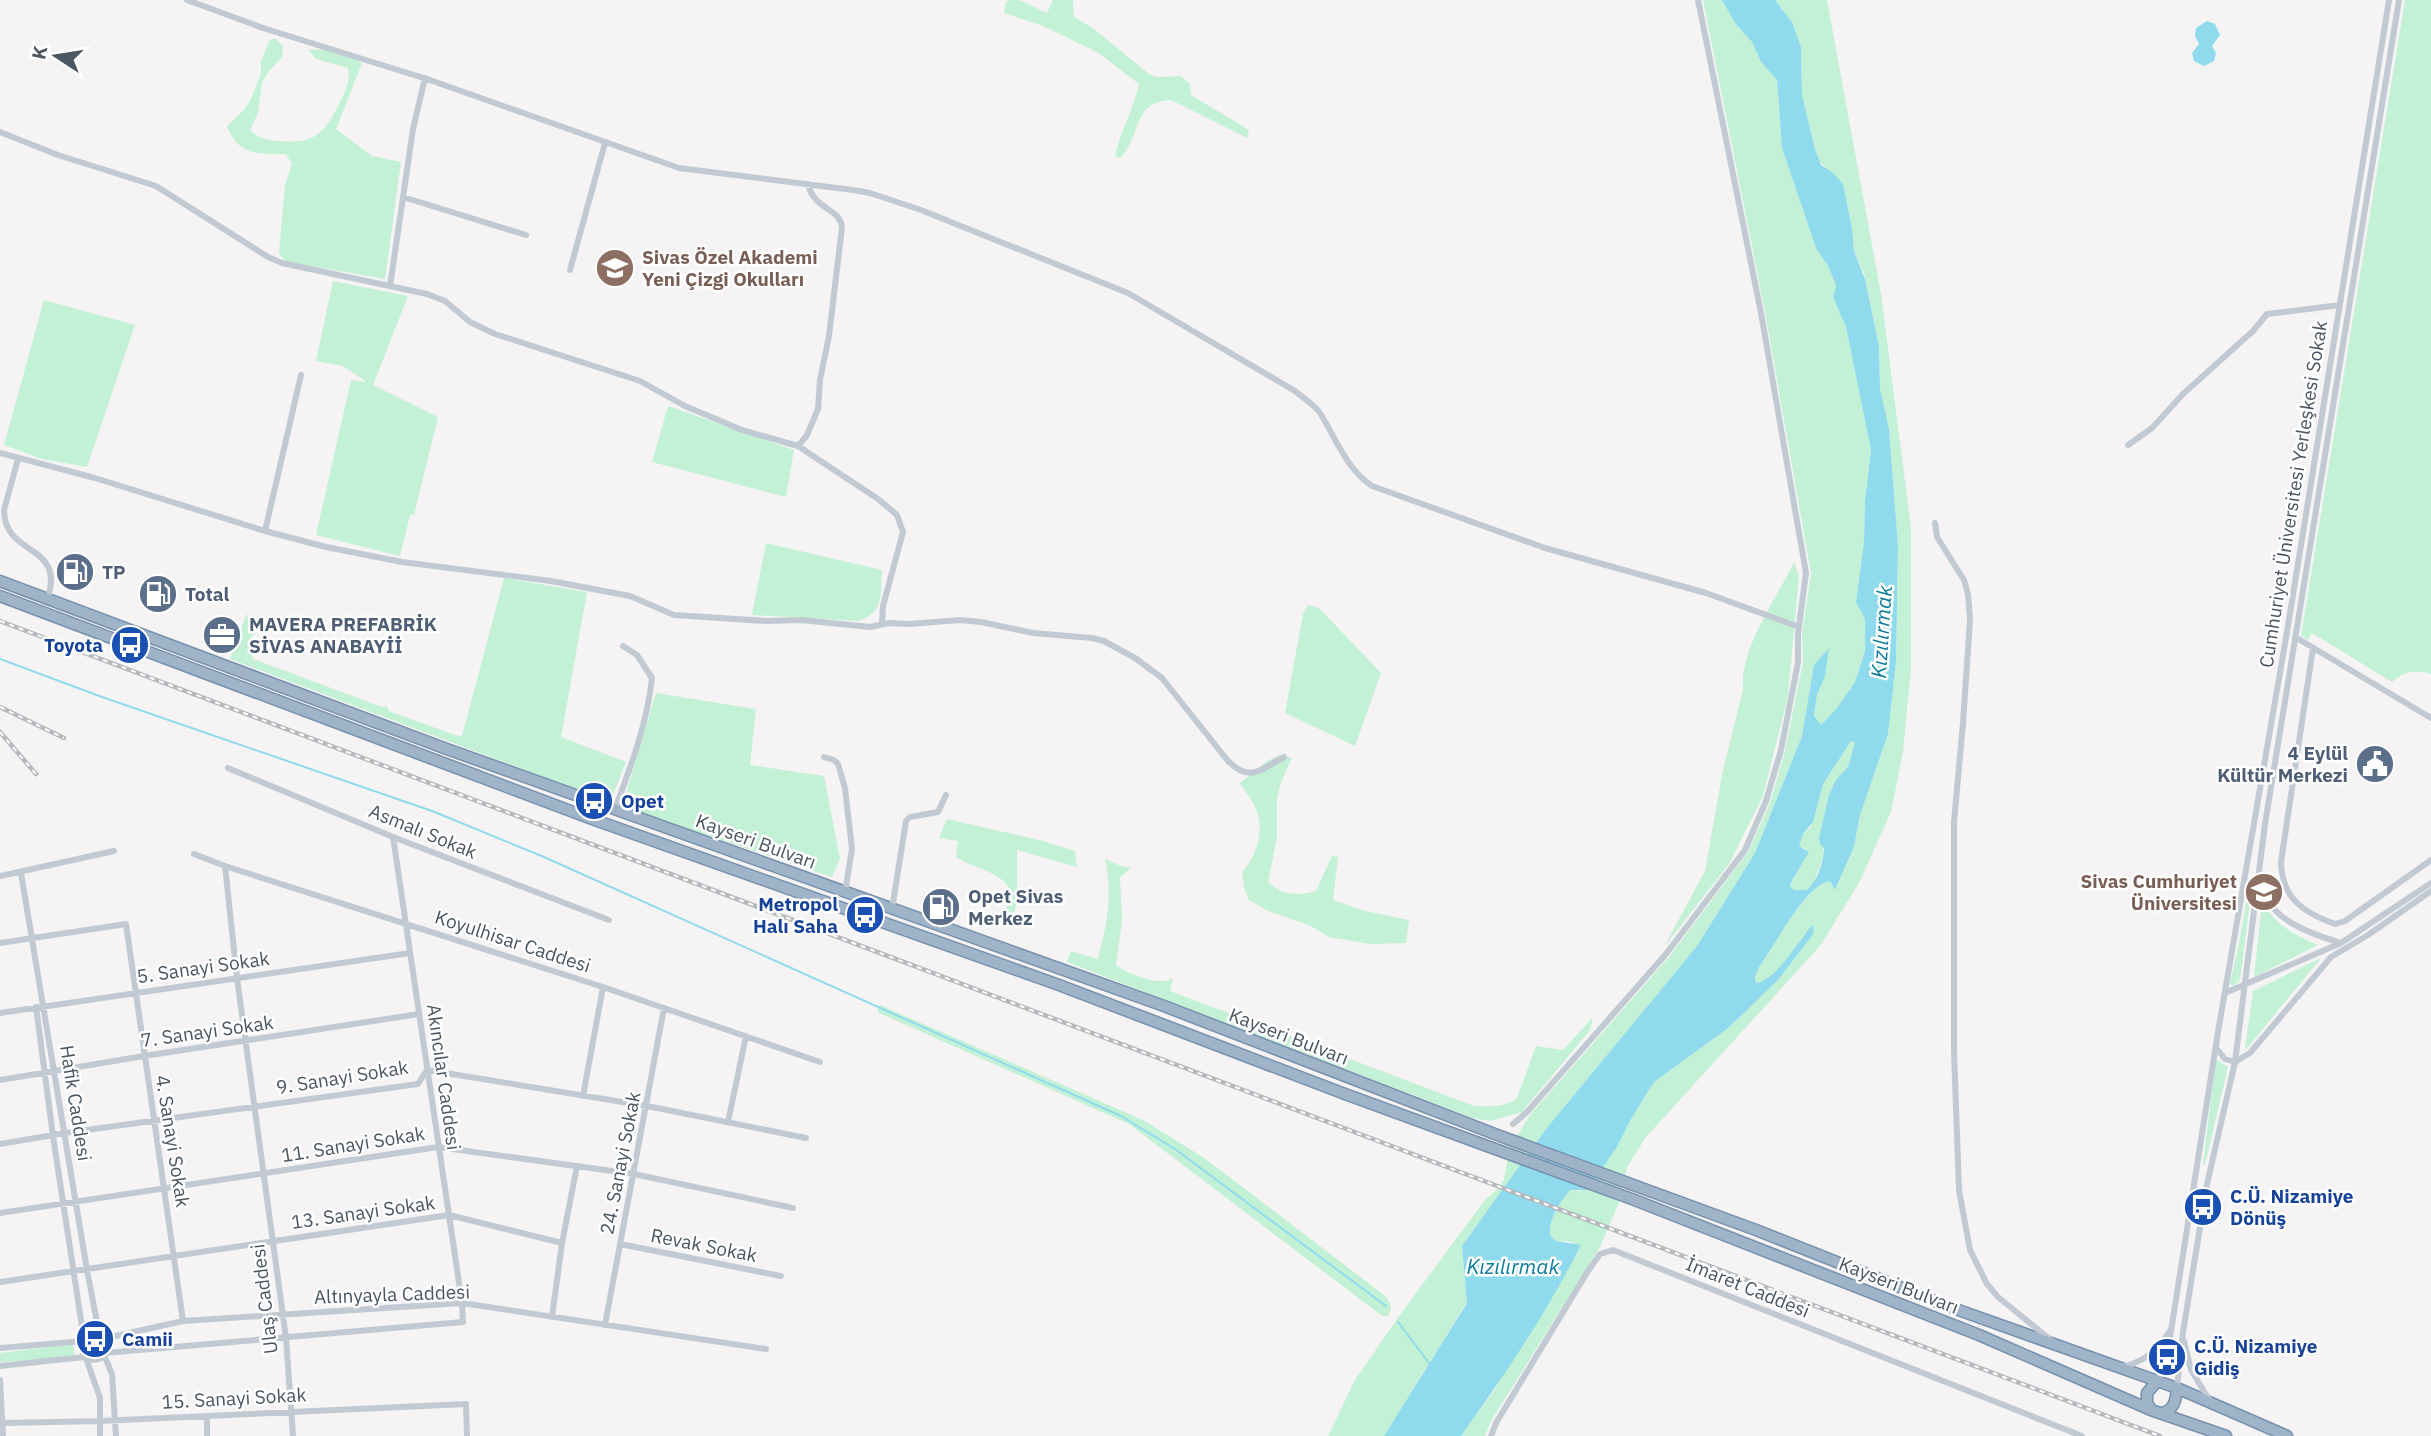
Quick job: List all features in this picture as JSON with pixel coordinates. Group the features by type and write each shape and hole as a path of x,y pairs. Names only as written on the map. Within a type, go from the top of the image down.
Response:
{"highway":[{"name":"Kayseri Bulvarı","path":"0,581 444,748 1164,1006 1938,1303 2158,1380"},
{"name":"Kayseri Bulvarı","path":"0,596 640,837 1059,985 1632,1199 1969,1331 2155,1411 2226,1436"},
{"path":"2177,1388 2172,1408 2167,1412 2155,1411 2147,1404 2147,1393 2158,1380 2211,1402 2287,1436"}],"street":[{"path":"187,0 263,29 425,78 680,168 870,193 900,202 1128,293 1295,391 1320,411 1345,459 1354,471 1372,486 1545,548 1706,593 1799,627"},
{"path":"1513,1124 1536,1102 1666,954 1745,850 1766,801 1781,750 1798,662 1799,627 1806,573 1761,313 1698,0"},
{"name":"Cumhuriyet Üniversitesi Yerleşkesi Sokak","path":"2158,1380 2167,1357 2389,0"},
{"name":"Cumhuriyet Üniversitesi Yerleşkesi Sokak","path":"2177,1388 2183,1332 2207,1184 2235,1062 2258,879 2295,637 2399,0"},
{"path":"390,286 413,129 425,78"},
{"path":"0,132 58,155 156,186 245,243 282,263 427,294 445,301 470,322 495,334 640,381 685,406 730,425 799,446 878,499 897,515 901,523 903,532 883,606 882,624"},
{"path":"570,270 605,143"},
{"path":"799,446 818,409 842,227 836,215 816,203 808,184"},
{"path":"402,197 526,235"},
{"path":"2128,445 2152,428 2183,394 2253,331 2267,314 2340,306"},
{"path":"265,531 301,375"},
{"path":"0,453 119,485 265,531 326,547 402,562 551,581 630,596 674,615 766,621 801,620 870,627 960,620 1033,633 1078,635 1104,641 1135,658 1162,678 1238,771 1245,775 1251,774 1284,757"},
{"path":"19,459 4,518 8,531 46,562 51,571 52,585 48,598"},
{"path":"1935,523 1937,537 1964,580 1970,620 1964,723 1954,822 1954,1051 1959,1191 1970,1250 1987,1284 1998,1297 2057,1344"},
{"name":"Cumhuriyet Üniversitesi Yerleşkesi Sokak","path":"2295,637 2431,718"},
{"path":"615,809 649,708 652,678 637,655 623,646"},
{"path":"2314,648 2281,862 2286,891 2295,902 2335,924 2345,921 2431,860"},
{"path":"824,757 838,764 845,788 852,849 845,892"},
{"name":"Asmalı Sokak","path":"228,768 393,837 609,920"},
{"path":"892,909 906,821 909,817 938,812 946,795"},
{"name":"Akıncılar Caddesi","path":"393,837 463,1322"},
{"path":"0,876 114,851"},
{"name":"Koyulhisar Caddesi","path":"194,854 603,987 820,1062"},
{"name":"Ulaş Caddesi","path":"225,866 237,978 286,1338 293,1436"},
{"name":"Hafik Caddesi","path":"21,873 87,1270 101,1338"},
{"path":"2258,879 2262,892 2278,914 2306,932 2341,943"},
{"path":"2225,993 2341,943 2431,883"},
{"path":"2216,1048 2225,1059 2235,1062 2250,1053 2331,957 2431,891"},
{"name":"4. Sanayi Sokak","path":"32,937 126,923 183,1321"},
{"path":"0,943 32,937"},
{"name":"5. Sanayi Sokak","path":"0,1013 410,953"},
{"path":"583,1096 603,987"},
{"name":"Hafik Caddesi","path":"36,1007 52,1136 84,1340"},
{"name":"24. Sanayi Sokak","path":"605,1325 664,1008"},
{"name":"7. Sanayi Sokak","path":"0,1080 419,1014"},
{"path":"728,1122 746,1036"},
{"name":"9. Sanayi Sokak","path":"0,1144 418,1084 427,1070 647,1106 806,1138"},
{"name":"11. Sanayi Sokak","path":"0,1213 439,1147 634,1174 793,1208"},
{"path":"552,1317 562,1243 577,1166"},
{"name":"13. Sanayi Sokak","path":"0,1282 449,1215 562,1243"},
{"name":"Revak Sokak","path":"620,1244 781,1276"},
{"name":"İmaret Caddesi","path":"1491,1436 1496,1423 1587,1271 1600,1254 1614,1250 2082,1436"},
{"name":"Altınyayla Caddesi","path":"101,1338 183,1321 462,1303 766,1349"},
{"name":"Altınyayla Caddesi","path":"104,1354 463,1322"},
{"name":"Cumhuriyet Üniversitesi Yerleşkesi Sokak","path":"2123,1367 2137,1363 2155,1351 2171,1327"},
{"name":"Cumhuriyet Üniversitesi Yerleşkesi Sokak","path":"2183,1332 2189,1364 2211,1402"},
{"path":"0,1348 84,1340 92,1336 101,1338 106,1345 104,1354 112,1374 116,1436"},
{"path":"84,1340 82,1350 100,1398 100,1436"},
{"path":"0,1366 86,1358 97,1360 104,1354"},
{"path":"0,1380 3,1436"},
{"name":"15. Sanayi Sokak","path":"3,1423 466,1404 467,1436"},
{"path":"207,1416 207,1436"}],"green space":[{"path":"1019,0 1047,13 1053,0 1073,0 1074,17 1093,28 1149,74 1156,77 1181,76 1190,84 1191,95 1249,130 1247,138 1171,100 1149,107 1143,114 1127,150 1120,158 1115,156 1139,84 1097,52 1043,26 1004,13 1006,2"},
{"path":"1703,0 1722,0 1735,23 1752,42 1761,62 1777,80 1782,148 1816,248 1836,285 1833,297 1846,327 1871,450 1856,602 1865,619 1865,651 1855,682 1821,725 1814,717 1817,695 1825,676 1814,665 1802,736 1755,853 1697,946 1546,1129 1462,1246 1467,1302 1384,1436 1328,1436 1355,1380 1485,1200 1498,1189 1504,1179 1510,1147 1530,1115 1669,957 1748,852 1770,803 1785,751 1803,662 1802,634 1811,573 1765,312"},
{"path":"1775,0 1827,0 1881,294 1911,528 1911,668 1903,752 1891,812 1859,883 1820,946 1646,1137 1627,1167 1620,1200 1600,1247 1491,1421 1485,1436 1461,1436 1496,1388 1573,1242 1556,1241 1551,1237 1553,1218 1562,1200 1570,1190 1582,1191 1617,1147 1654,1082 1727,1029 1777,981 1812,936 1812,925 1779,968 1764,981 1756,983 1759,967 1811,893 1830,881 1836,889 1854,847 1860,815 1888,734 1896,662 1898,546 1889,429 1880,388 1879,346 1864,273 1854,251 1843,184 1818,160 1802,95 1801,47 1792,22"},
{"path":"2405,0 2431,0 2431,674 2410,672 2392,682 2312,633 2308,640 2301,636"},
{"path":"275,38 283,46 282,57 262,83 258,113 250,130 263,138 291,142 310,139 328,123 339,104 348,82 348,68 316,59 308,50 336,52 362,63 336,129 372,156 401,162 385,279 288,262 279,252 285,185 292,164 286,154 258,153 243,148 227,126 251,99 261,74 261,61 269,41"},
{"path":"333,281 408,296 373,385 438,417 414,515 410,515 400,556 316,535 351,380 367,382 343,366 316,361"},
{"path":"44,300 135,325 87,467 42,459 4,445"},
{"path":"668,406 794,450 786,497 652,462"},
{"path":"766,543 882,570 881,595 877,608 858,621 752,615"},
{"path":"1794,562 1799,576 1788,696 1763,796 1729,864 1664,947 1705,871 1722,775 1743,689 1747,657 1753,640"},
{"path":"504,578 587,592 561,737 626,762 610,802 230,659 247,613 249,629 255,633 249,641 253,659 382,707 387,706 389,711 462,736"},
{"path":"1308,605 1319,608 1381,673 1355,746 1285,713 1303,614"},
{"path":"656,693 756,709 750,765 824,776 840,859 832,877 622,807"},
{"path":"1851,740 1855,742 1848,767 1829,795 1822,860 1814,882 1806,890 1794,890 1790,887 1800,867 1805,848 1799,846 1803,834 1811,827 1823,784"},
{"path":"1280,755 1292,758 1277,799 1277,837 1268,882 1291,894 1316,891 1332,856 1338,857 1333,900 1361,910 1409,920 1406,943 1370,944 1329,937 1309,925 1268,911 1249,900 1242,872 1254,854 1260,826 1256,809 1240,783 1267,761"},
{"path":"947,819 1075,851 1077,867 1017,850 1017,902 1012,921 1006,919 1008,886 997,876 956,857 958,841 939,838"},
{"path":"1105,859 1131,868 1120,877 1122,920 1116,965 1121,969 1153,980 1173,978 1170,991 1474,1106 1497,1106 1517,1098 1536,1046 1563,1050 1593,1017 1590,1030 1522,1112 1490,1121 1473,1118 1067,962 1071,951 1098,959 1108,909 1109,885"},
{"path":"2250,878 2253,878 2240,980 2233,986 2230,983"},
{"path":"2262,902 2286,928 2318,945 2254,977"},
{"path":"2321,958 2249,1046 2245,1049 2253,991"},
{"path":"880,1005 1143,1120 1203,1157 1384,1295 1390,1305 1388,1316 1382,1316 1129,1124 877,1012"},
{"path":"2216,1059 2228,1067 2205,1165 2203,1164"},
{"path":"71,1344 74,1347 74,1358 0,1362 0,1353"}],"water":[{"name":"Kızılırmak","path":"1722,0 1775,0 1792,22 1801,47 1802,95 1815,149 1821,165 1843,184 1854,251 1865,279 1879,346 1880,388 1889,429 1898,546 1896,662 1888,734 1860,815 1854,847 1835,890 1830,881 1821,885 1801,904 1759,967 1756,983 1764,981 1779,968 1812,925 1812,936 1777,981 1727,1029 1654,1082 1617,1147 1587,1190 1570,1190 1562,1200 1553,1218 1551,1237 1556,1241 1581,1245 1525,1343 1461,1436 1384,1436 1467,1303 1462,1246 1546,1129 1697,946 1755,853 1802,736 1814,665 1829,648 1825,676 1817,695 1814,716 1821,725 1855,682 1865,651 1865,619 1856,602 1871,450 1846,327 1833,297 1836,285 1816,248 1782,148 1777,80 1761,62 1752,42 1735,23","holes":["1851,741 1855,742 1848,767 1836,780 1829,795 1819,838 1824,848 1819,871 1806,890 1794,890 1790,886 1809,852 1799,846 1803,834 1813,822 1823,784"]},
{"path":"2207,21 2215,24 2220,35 2212,46 2216,53 2214,61 2204,66 2194,61 2192,53 2199,44 2195,36 2196,28"}],"waterway":[{"path":"0,659 432,811 544,857 1121,1116 1175,1149 1386,1306"},
{"path":"1398,1322 1429,1363"}],"railway":[{"path":"0,621 2160,1436"},
{"path":"0,707 64,738"},
{"path":"0,732 36,774"}],"place":[{"name":"Sivas Özel Akademi Yeni Çizgi Okulları","path":"615,268"},
{"name":"TP","path":"75,572"},
{"name":"Total","path":"158,594"},
{"name":"MAVERA PREFABRİK SİVAS ANABAYİİ","path":"222,635"},
{"name":"Toyota","path":"130,645"},
{"name":"4 Eylül Kültür Merkezi","path":"2375,764"},
{"name":"Opet","path":"594,801"},
{"name":"Sivas Cumhuriyet Üniversitesi","path":"2264,892"},
{"name":"Opet Sivas Merkez","path":"941,907"},
{"name":"Metropol Halı Saha","path":"865,915"},
{"name":"C.Ü. Nizamiye Dönüş","path":"2203,1207"},
{"name":"Camii","path":"95,1339"},
{"name":"C.Ü. Nizamiye Gidiş","path":"2167,1357"}]}
